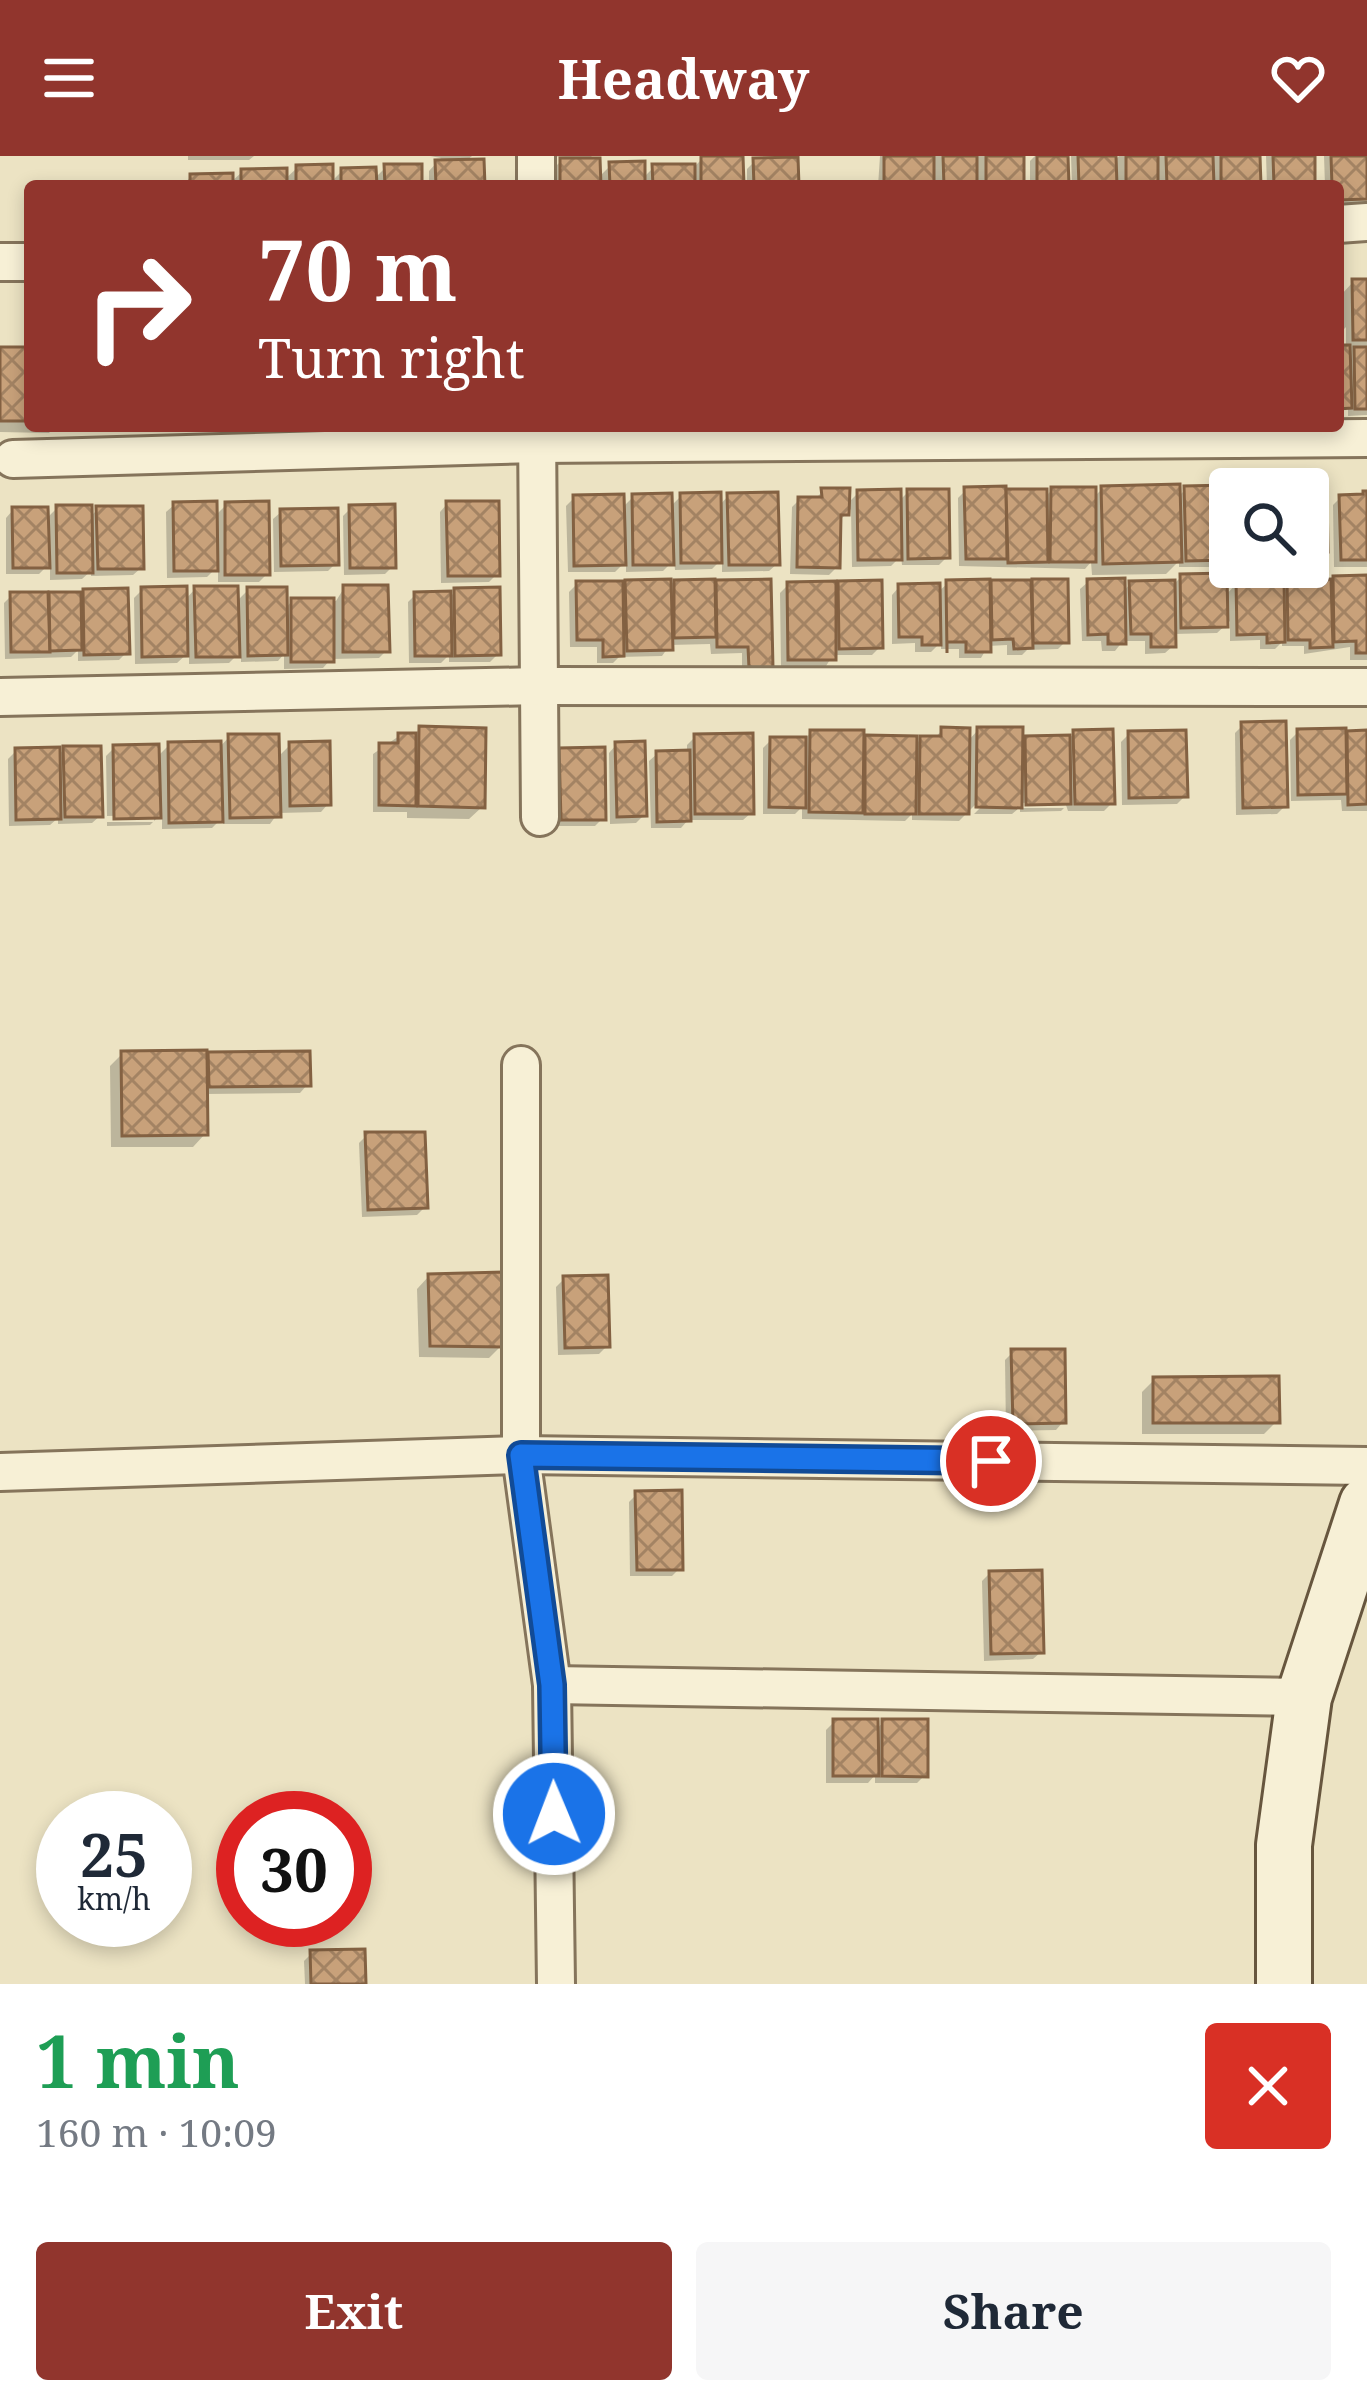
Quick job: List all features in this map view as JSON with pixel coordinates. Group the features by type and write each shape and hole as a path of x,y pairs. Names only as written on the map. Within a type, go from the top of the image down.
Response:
{"street":[{"path":"14,459 537,435 1367,438"},
{"path":"537,435 540,817"},
{"path":"0,697 539,686 1367,687"},
{"path":"521,1065 521,1455 552,1685 556,1984"},
{"path":"0,1472 521,1455 1367,1466"},
{"path":"1284,1984 1284,1845 1304,1697 1367,1504"},
{"path":"552,1685 1304,1697"}],"building":[{"path":"701,156 743,156 744,180 701,180"},
{"path":"884,156 934,156 934,180 884,180"},
{"path":"943,156 977,156 977,180 944,180"},
{"path":"986,156 1024,156 1024,180 986,180"},
{"path":"1037,156 1068,156 1069,180 1037,180"},
{"path":"1078,156 1116,156 1117,180 1079,180"},
{"path":"1126,156 1158,156 1158,180 1126,180"},
{"path":"1166,156 1213,156 1214,180 1167,180"},
{"path":"1221,156 1260,156 1261,180 1221,180"},
{"path":"1273,156 1315,156 1315,180 1274,180"},
{"path":"1331,156 1367,156 1367,199 1344,200 1344,180 1332,180"},
{"path":"798,157 799,180 754,180 753,158"},
{"path":"560,158 600,158 601,180 560,180"},
{"path":"484,159 485,180 436,180 435,160"},
{"path":"645,161 645,180 610,180 609,162"},
{"path":"333,164 333,180 296,180 296,165"},
{"path":"384,164 422,164 422,180 385,180"},
{"path":"652,164 695,164 695,180 653,180"},
{"path":"376,167 377,180 341,180 341,168"},
{"path":"287,168 287,180 241,180 241,169"},
{"path":"233,173 233,180 190,180 190,174"},
{"path":"1352,279 1367,279 1367,340 1353,340"},
{"path":"1344,345 1350,345 1352,408 1344,409"},
{"path":"0,347 24,347 24,421 0,421"},
{"path":"1354,347 1367,347 1367,409 1355,409"},
{"path":"1180,484 1182,562 1103,564 1101,486"},
{"path":"1209,485 1209,560 1186,561 1184,486"},
{"path":"1006,486 1007,559 966,559 964,487"},
{"path":"1051,487 1096,487 1096,562 1050,562"},
{"path":"821,488 850,488 849,515 841,515 840,568 797,567 798,497 822,497"},
{"path":"901,489 902,560 858,560 857,490"},
{"path":"907,489 949,489 950,558 908,559"},
{"path":"1006,489 1047,489 1048,562 1008,563"},
{"path":"1367,491 1367,560 1341,560 1339,495"},
{"path":"721,492 722,563 681,563 680,493"},
{"path":"778,492 780,565 729,565 727,493"},
{"path":"672,493 674,565 633,565 632,494"},
{"path":"624,494 626,565 574,566 573,495"},
{"path":"217,501 218,571 174,571 173,502"},
{"path":"269,501 270,575 225,575 225,502"},
{"path":"446,501 499,501 500,576 448,576"},
{"path":"395,504 396,568 350,568 349,505"},
{"path":"56,505 92,505 93,573 57,573"},
{"path":"96,506 143,506 144,569 98,569"},
{"path":"12,507 48,507 50,568 13,568"},
{"path":"338,508 339,565 281,566 280,509"},
{"path":"1209,573 1209,588 1227,588 1228,627 1181,628 1180,574"},
{"path":"1367,575 1367,653 1356,653 1356,641 1334,642 1333,576"},
{"path":"1125,578 1126,644 1108,644 1108,634 1088,635 1087,579"},
{"path":"671,579 673,650 627,651 625,580"},
{"path":"715,579 716,637 674,638 674,580"},
{"path":"771,579 773,668 749,668 748,647 717,647 716,580"},
{"path":"990,579 991,652 966,652 966,642 947,642 947,653 946,580"},
{"path":"1032,579 1068,579 1069,643 1033,643"},
{"path":"1329,579 1333,647 1310,648 1310,640 1288,640 1287,588 1329,588"},
{"path":"882,580 883,648 839,649 838,581"},
{"path":"991,580 1031,580 1033,648 1014,649 1013,639 992,640"},
{"path":"1175,580 1176,647 1151,647 1151,634 1131,634 1129,581"},
{"path":"576,581 623,581 624,656 603,657 603,640 577,640"},
{"path":"836,581 836,660 788,660 787,582"},
{"path":"940,583 941,645 922,645 922,637 899,637 898,584"},
{"path":"343,585 388,585 390,652 343,652"},
{"path":"187,586 188,656 142,657 141,587"},
{"path":"194,586 238,586 240,657 196,657"},
{"path":"247,587 287,587 288,655 248,656"},
{"path":"500,587 501,655 455,656 454,588"},
{"path":"128,588 130,654 84,655 83,589"},
{"path":"1236,588 1284,588 1285,642 1267,643 1267,634 1237,635"},
{"path":"451,591 452,656 415,656 414,592"},
{"path":"10,592 48,592 50,652 11,652"},
{"path":"49,592 81,592 82,650 50,651"},
{"path":"291,598 334,598 334,662 291,662"},
{"path":"1286,721 1288,807 1243,808 1241,722"},
{"path":"419,726 486,728 485,808 418,806"},
{"path":"941,727 970,728 969,814 919,814 920,736 941,736"},
{"path":"977,727 1023,727 1022,808 976,807"},
{"path":"1346,728 1347,794 1298,795 1297,729"},
{"path":"1113,729 1115,804 1075,804 1073,730"},
{"path":"810,730 864,730 863,813 809,812"},
{"path":"1186,730 1188,797 1129,798 1128,731"},
{"path":"1367,730 1367,804 1348,805 1347,731"},
{"path":"398,733 416,733 416,806 379,805 379,743 398,743"},
{"path":"753,733 754,814 695,814 694,734"},
{"path":"228,734 279,734 281,817 230,818"},
{"path":"865,735 917,736 916,814 865,814"},
{"path":"1070,735 1071,804 1026,805 1025,736"},
{"path":"770,737 806,737 806,808 769,807"},
{"path":"221,741 223,822 169,823 168,742"},
{"path":"330,741 331,805 290,806 289,742"},
{"path":"645,741 647,816 617,817 615,742"},
{"path":"159,744 161,818 114,819 113,745"},
{"path":"63,746 101,746 103,817 65,817"},
{"path":"60,747 61,819 16,820 15,748"},
{"path":"605,747 606,820 561,820 559,748"},
{"path":"690,750 691,821 657,822 656,751"},
{"path":"207,1050 208,1135 122,1136 121,1051"},
{"path":"310,1051 311,1086 209,1087 208,1052"},
{"path":"365,1132 425,1132 428,1208 368,1210"},
{"path":"503,1272 504,1347 430,1346 428,1274"},
{"path":"608,1275 610,1347 565,1348 563,1276"},
{"path":"1011,1349 1065,1349 1066,1423 1013,1424"},
{"path":"1279,1376 1280,1423 1153,1423 1153,1377"},
{"path":"682,1490 683,1570 637,1570 635,1491"},
{"path":"1042,1570 1044,1653 991,1654 989,1571"},
{"path":"833,1719 878,1719 879,1776 833,1776"},
{"path":"882,1719 928,1719 928,1777 882,1776"},
{"path":"365,1949 366,1984 311,1984 310,1950"}],"route":[{"path":"554,1814 552,1685 521,1455 991,1461"}]}
